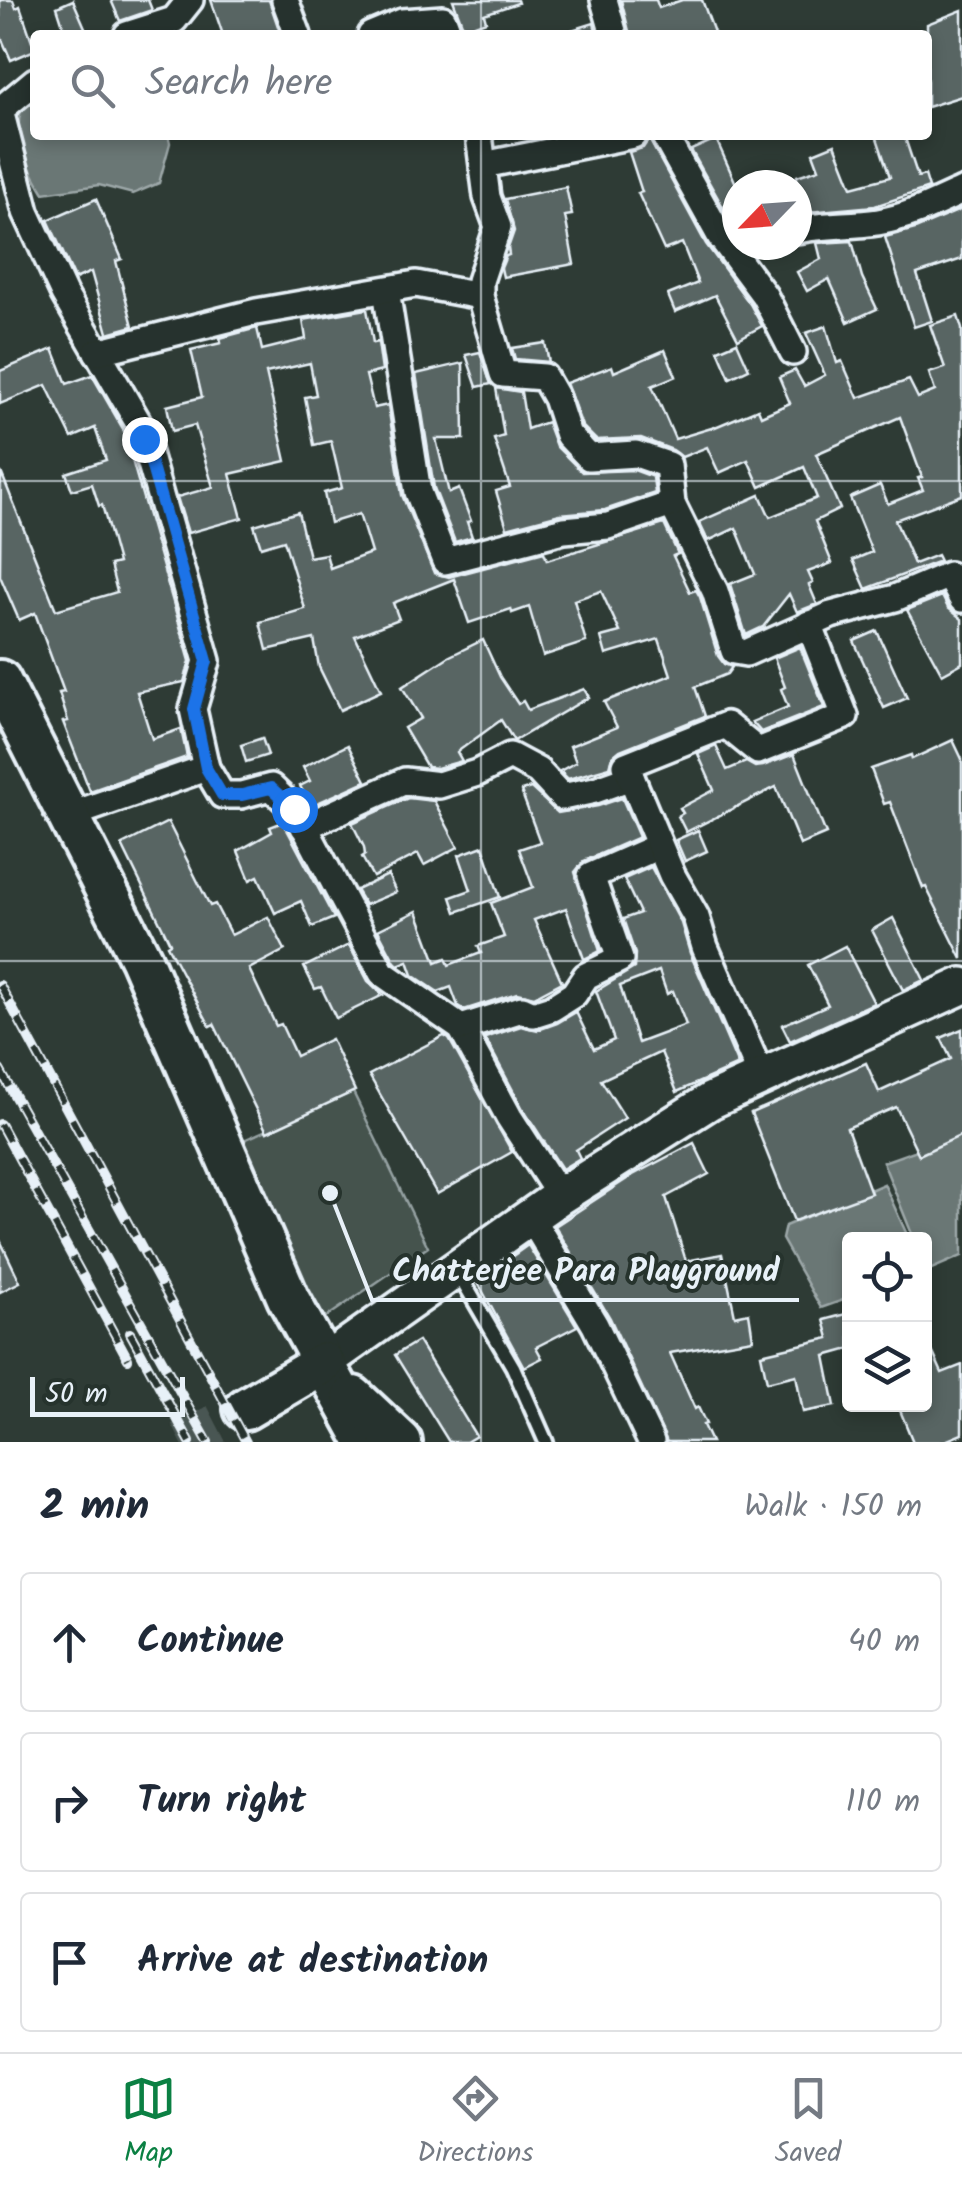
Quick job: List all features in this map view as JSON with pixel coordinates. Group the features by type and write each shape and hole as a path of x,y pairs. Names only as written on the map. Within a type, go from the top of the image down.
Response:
{"main road":[{"path":"0,681 140,959 288,1298 366,1442"},
{"path":"244,1409 298,1380 329,1372 456,1269 560,1196 710,1101 962,986"},
{"path":"329,1372 401,1442"}],"street":[{"path":"143,30 174,20 190,0"},
{"path":"285,0 296,30"},
{"path":"604,0 613,30"},
{"path":"383,30 402,22 443,19 447,30"},
{"path":"30,85 0,110 9,177 64,294 138,422 207,661 194,709 206,768 222,795 271,788 294,809 382,974 461,1028 509,1117 560,1196"},
{"path":"480,140 488,196 498,227 480,281 480,296 504,374 544,377 556,398 568,436 589,457 636,454 668,465 672,504 715,591 734,651 746,653 809,624 895,598 949,575 962,599"},
{"path":"483,165 608,140"},
{"path":"667,140 722,220"},
{"path":"812,227 878,222 911,215 962,192"},
{"path":"743,260 793,352"},
{"path":"97,352 256,312 416,284 480,296"},
{"path":"386,290 418,492 445,560 564,530 608,526 672,504"},
{"path":"762,1078 705,947 696,917 658,846 626,766 726,725 758,751 846,716 809,624"},
{"path":"304,826 405,781 439,784 477,774 510,756 538,771 562,797 631,777"},
{"path":"68,816 206,768"},
{"path":"461,1028 522,1009 533,1014 552,1008 574,994 586,976 620,958 591,876 658,846"},
{"path":"532,1218 595,1325 651,1442"}],"lane":[{"path":"456,1269 513,1367 546,1442"}],"shaded area":[{"path":"30,101 30,140 169,140 159,183 133,194 99,185 44,193 20,141 22,108"},
{"path":"353,1092 428,1247 318,1323 235,1144"},
{"path":"962,1134 962,1256 932,1269 932,1232 911,1232 883,1162"},
{"path":"884,1184 906,1232 842,1232 842,1300 821,1308 782,1239 785,1226"}],"building":[{"path":"0,0 13,0 16,8 20,6 30,35 30,52 11,60 0,35"},
{"path":"73,0 86,30 64,30 57,7"},
{"path":"111,0 148,0 152,10 120,21"},
{"path":"211,0 269,0 279,30 221,30"},
{"path":"453,0 518,3 484,14 486,21 464,29"},
{"path":"621,0 656,0 659,8 682,0 702,0 713,30 629,30"},
{"path":"962,10 962,96 932,105 932,30 927,30 927,24"},
{"path":"594,23 596,30 571,30"},
{"path":"650,140 706,244 762,326 738,339 715,295 675,312 668,295 698,283 682,243 664,250 638,193 642,192 629,152 643,148"},
{"path":"714,140 730,170 722,170 722,205 691,150"},
{"path":"878,140 906,140 918,177 925,175 929,188 875,206 812,212 812,171 819,169 813,153 835,144 852,187 890,177"},
{"path":"566,187 572,215 565,216 574,264 503,277 501,268 509,255 514,231 505,199"},
{"path":"96,199 122,259 116,261 133,326 108,333 91,272 75,279 48,220"},
{"path":"962,209 962,259 917,274 932,321 914,327 885,237"},
{"path":"852,241 862,277 877,309 848,322 829,279 807,291 797,272 821,259 817,243"},
{"path":"367,309 382,371 366,375 374,408 388,405 402,495 434,573 449,577 544,552 547,560 664,524 678,554 673,556 690,592 696,590 700,597 718,656 732,667 727,674 695,687 705,716 620,750 610,767 568,779 560,771 576,762 570,746 617,727 604,702 671,675 659,639 606,655 601,637 620,632 601,591 574,600 586,642 543,656 529,607 469,623 454,579 393,603 399,619 355,636 381,691 340,710 319,667 314,639 267,650 260,622 305,609 284,540 261,547 254,525 298,512 309,557 326,554 330,568 371,553 359,514 330,523 324,493 342,488 331,441 314,445 305,397 316,395 310,363 266,373 286,461 230,474 242,518 188,533 177,497 213,487 195,425 172,431 167,406 202,397 191,350 257,328 262,350 306,339 303,320"},
{"path":"958,316 962,329 962,495 895,520 914,564 937,555 940,561 866,589 853,560 872,552 850,498 880,485 888,504 923,490 900,417 816,454 840,509 815,521 832,563 808,572 817,604 797,612 789,594 763,627 746,635 730,584 755,574 736,528 708,541 699,522 760,495 770,517 817,498 804,467 760,487 748,460 719,473 707,447 682,457 641,438 596,440 582,426 566,383 612,366 614,372 665,350 676,376 652,386 675,439 758,409 761,416 790,403 779,377 795,370 804,386 825,375 806,333 826,326 837,363 842,361 858,398 909,380 918,398 935,391 929,373 945,368 930,325"},
{"path":"737,342 749,369 730,378 718,350"},
{"path":"545,343 549,362 515,359 512,348"},
{"path":"53,349 67,384 92,375 123,429 190,661 184,682 137,692 152,739 181,729 187,757 90,791 63,722 68,721 59,693 64,692 35,613 19,620 0,576 1,472 56,610 117,592 110,565 118,563 102,505 99,506 92,484 72,490 66,473 106,460 95,428 72,438 46,385 0,404 0,371"},
{"path":"480,352 491,384 477,387 466,355"},
{"path":"463,363 464,439 436,439 449,493 459,489 471,521 467,522 472,537 455,542 434,488 416,374"},
{"path":"496,388 521,392 527,429 547,422 556,446 582,472 634,470 653,477 655,493 605,510 560,514 507,528 496,491 510,487 494,439 504,436"},
{"path":"942,596 948,608 962,619 962,663 942,674 907,610"},
{"path":"877,631 907,698 884,708 854,641"},
{"path":"483,640 500,677 518,704 523,701 528,710 584,689 589,697 514,741 501,720 457,752 462,761 427,767 404,728 421,718 402,687"},
{"path":"800,647 824,707 761,732 752,722 788,707 774,658"},
{"path":"262,738 268,755 246,762 241,745"},
{"path":"953,740 962,759 962,959 926,887 923,888 890,802 884,804 871,769 911,755 912,759"},
{"path":"348,745 366,781 311,806 300,786 310,781 303,767"},
{"path":"716,746 727,770 746,762 763,766 794,754 826,834 800,845 776,787 686,832 678,816 683,813 680,808 714,790 698,754"},
{"path":"531,788 558,813 622,798 639,837 584,861 575,872 600,951 584,959 566,908 534,920 562,982 534,997 517,993 464,1010 458,1006 451,987 438,992 413,975 408,961 398,965 378,930 417,911 436,962 446,958 449,965 481,953 478,946 504,937 491,903 533,887 519,849 540,842 521,791"},
{"path":"408,798 434,801 458,847 424,865 418,854 373,877 362,857 364,847 352,823"},
{"path":"168,822 210,906 215,904 231,935 268,917 285,950 249,969 276,1026 281,1024 296,1056 331,1039 355,1091 267,1132 214,1024 210,1026 167,945 170,943 122,845"},
{"path":"283,822 334,918 312,927 301,901 275,913 258,876 250,880 238,851"},
{"path":"698,830 707,851 685,861 676,840"},
{"path":"483,846 500,897 456,912 451,897 471,890 459,855"},
{"path":"651,867 681,923 738,1065 677,1092 661,1052 601,1080 625,1118 576,1150 580,1158 562,1169 523,1109 485,1038 521,1026 538,1030 576,1012 594,1049 614,1040 596,991 634,968 635,954 623,919 640,913 624,879","holes":["659,971 667,994 673,991 686,1025 638,1043 620,986"]},
{"path":"388,875 396,892 365,905 356,890"},
{"path":"893,918 924,980 903,990 872,930"},
{"path":"349,945 368,981 383,995 336,1018 321,987 315,989 304,967"},
{"path":"845,946 874,1003 790,1041 782,1025 828,1005 808,965"},
{"path":"962,1029 962,1135 919,1155 896,1107 847,1128 871,1193 794,1221 751,1113 866,1063 879,1092 951,1059 941,1038"},
{"path":"444,1036 512,1152 437,1194 369,1075"},
{"path":"694,1143 709,1174 666,1197 686,1261 722,1254 735,1316 749,1313 753,1339 670,1353 711,1442 667,1442 610,1318 555,1226 633,1175"},
{"path":"0,1240 20,1282 0,1292"},
{"path":"528,1245 577,1326 536,1347 542,1358 524,1367 477,1281"},
{"path":"842,1315 842,1351 825,1356 835,1406 803,1412 796,1375 767,1382 761,1354 829,1338 824,1320"},
{"path":"418,1341 476,1436 466,1442 449,1442 395,1355"},
{"path":"932,1351 942,1373 962,1365 962,1434 943,1442 913,1442 901,1412 932,1412"}],"tunnel":[{"path":"181,1442 245,1409"}],"railway":[{"path":"0,985 246,1442"},
{"path":"0,1070 208,1442"},
{"path":"0,1124 128,1359"},
{"path":"130,1333 190,1442"}],"place":[{"name":"Chatterjee Para Playground","path":"330,1193"}],"route":[{"path":"144,439 207,661 194,709 206,768 222,795 271,788 294,809"}]}
